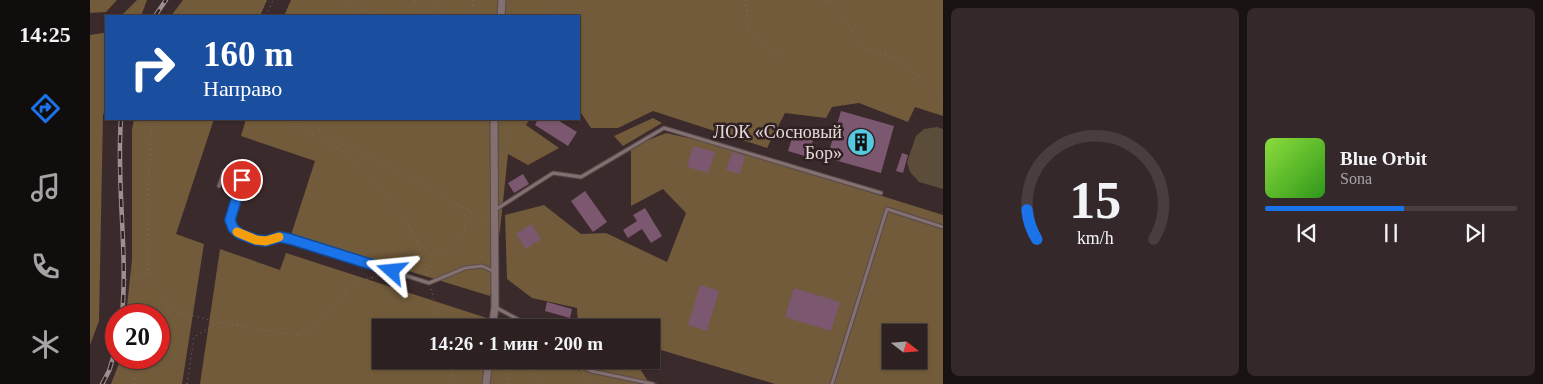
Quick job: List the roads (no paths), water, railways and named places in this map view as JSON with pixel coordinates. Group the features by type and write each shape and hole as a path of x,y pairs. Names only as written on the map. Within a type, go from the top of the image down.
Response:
{"street":[{"path":"501,15 502,0"},
{"path":"493,319 495,306 494,120"},
{"path":"486,384 487,369"}],"lane":[{"path":"494,210 553,173 581,177 664,128 881,193"},
{"path":"219,186 224,171 230,169 238,171 242,180 230,220 233,228 240,234 266,241 280,237 290,239 429,283 465,268 482,266 495,272"},
{"path":"832,384 887,209 943,227"},
{"path":"495,306 518,319"},
{"path":"587,369 654,384"}],"railway":[{"path":"156,15 166,0"},
{"path":"121,120 120,168 124,266 122,304"},
{"path":"102,384 110,369"}],"place":[{"name":"ЛОК «Сосновый Бор»","path":"861,142"}]}
